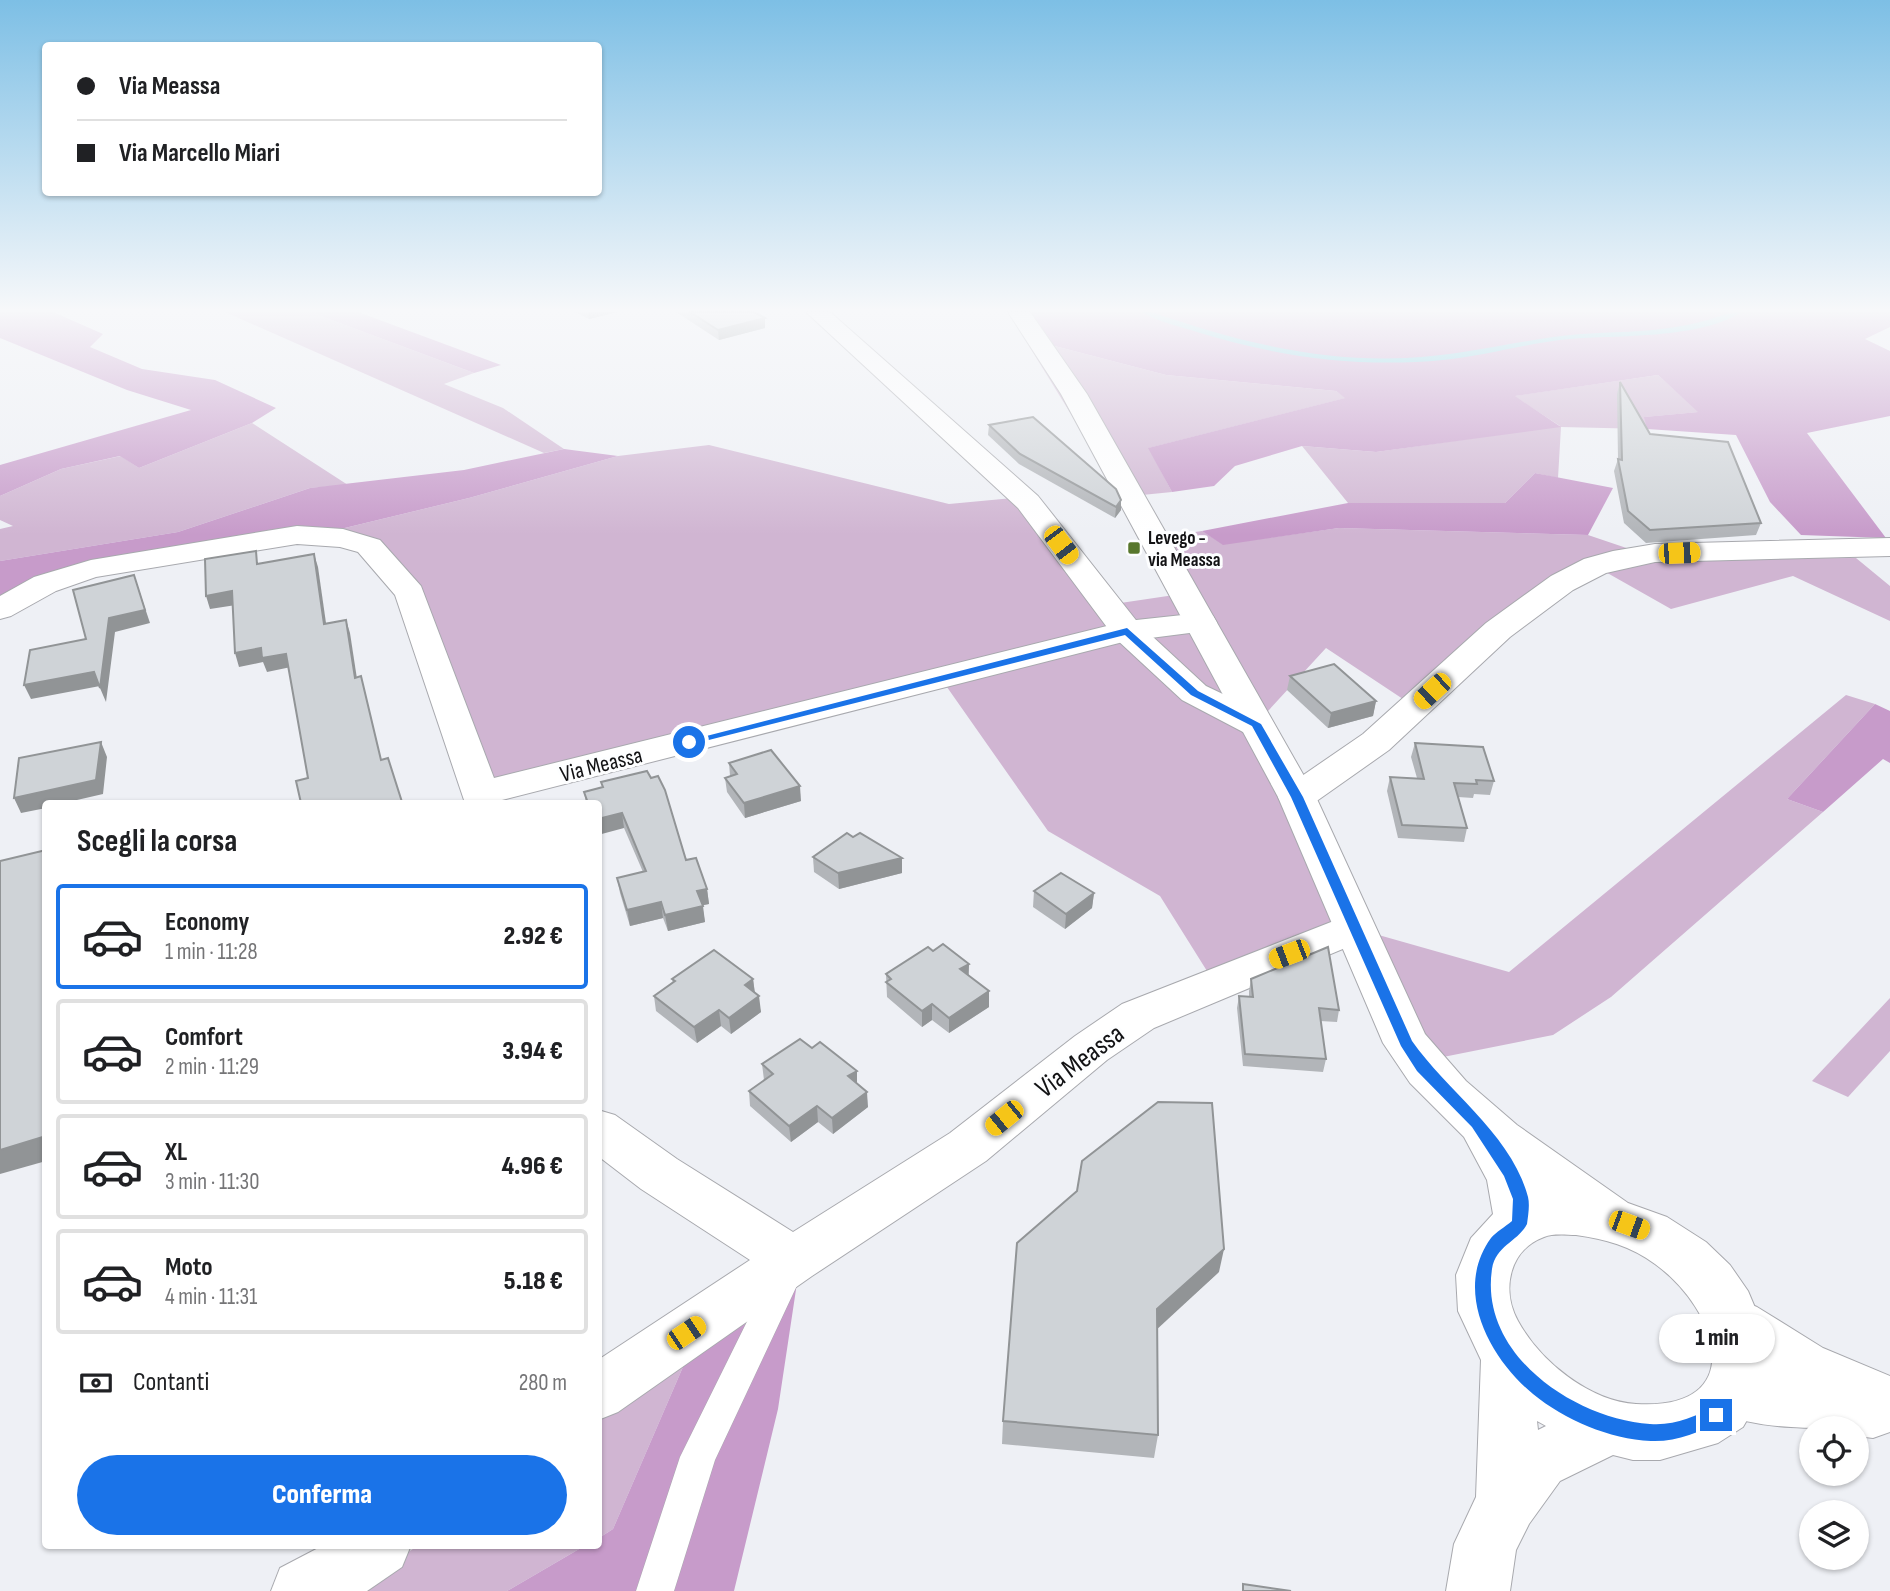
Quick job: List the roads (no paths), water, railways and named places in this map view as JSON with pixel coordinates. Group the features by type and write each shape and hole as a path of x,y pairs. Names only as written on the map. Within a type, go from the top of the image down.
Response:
{"street":[{"path":"899,386 1028,502 1127,631 1194,693 1256,724"},
{"path":"1068,386 1297,797 1406,1043 1422,1067 1477,1123 1609,1217 1649,1233 1686,1257 1717,1288 1737,1324 1743,1360 1736,1393 1716,1415 1688,1429 1652,1433 1612,1427 1573,1411 1538,1387 1509,1358 1490,1327 1482,1295 1484,1266 1497,1241 1519,1224 1555,1214 1576,1213 1609,1217"},
{"name":"Via Meassa","path":"0,609 45,584 90,569 297,535 328,536 358,542 376,551 410,593 483,798 1127,631 1200,623"},
{"path":"1297,797 1376,742 1498,630 1562,583 1595,566 1655,553 1890,547"},
{"name":"Via Meassa","path":"602,1390 793,1260 968,1147 1091,1048 1138,1016 1354,928"},
{"path":"1477,1123 1511,1174 1521,1199 1519,1224"},
{"path":"602,1132 659,1174 793,1260"},
{"path":"1737,1324 1803,1366 1890,1404"},
{"path":"1507,1503 1509,1358"},
{"path":"1736,1393 1890,1414"},
{"path":"1478,1591 1485,1544 1507,1503 1539,1461 1574,1442 1612,1427"},
{"path":"303,1591 331,1578 374,1549"}],"lane":[{"path":"655,1591 698,1457 793,1260"}],"place":[{"name":"Levego - via Meassa","path":"1134,548"}]}
